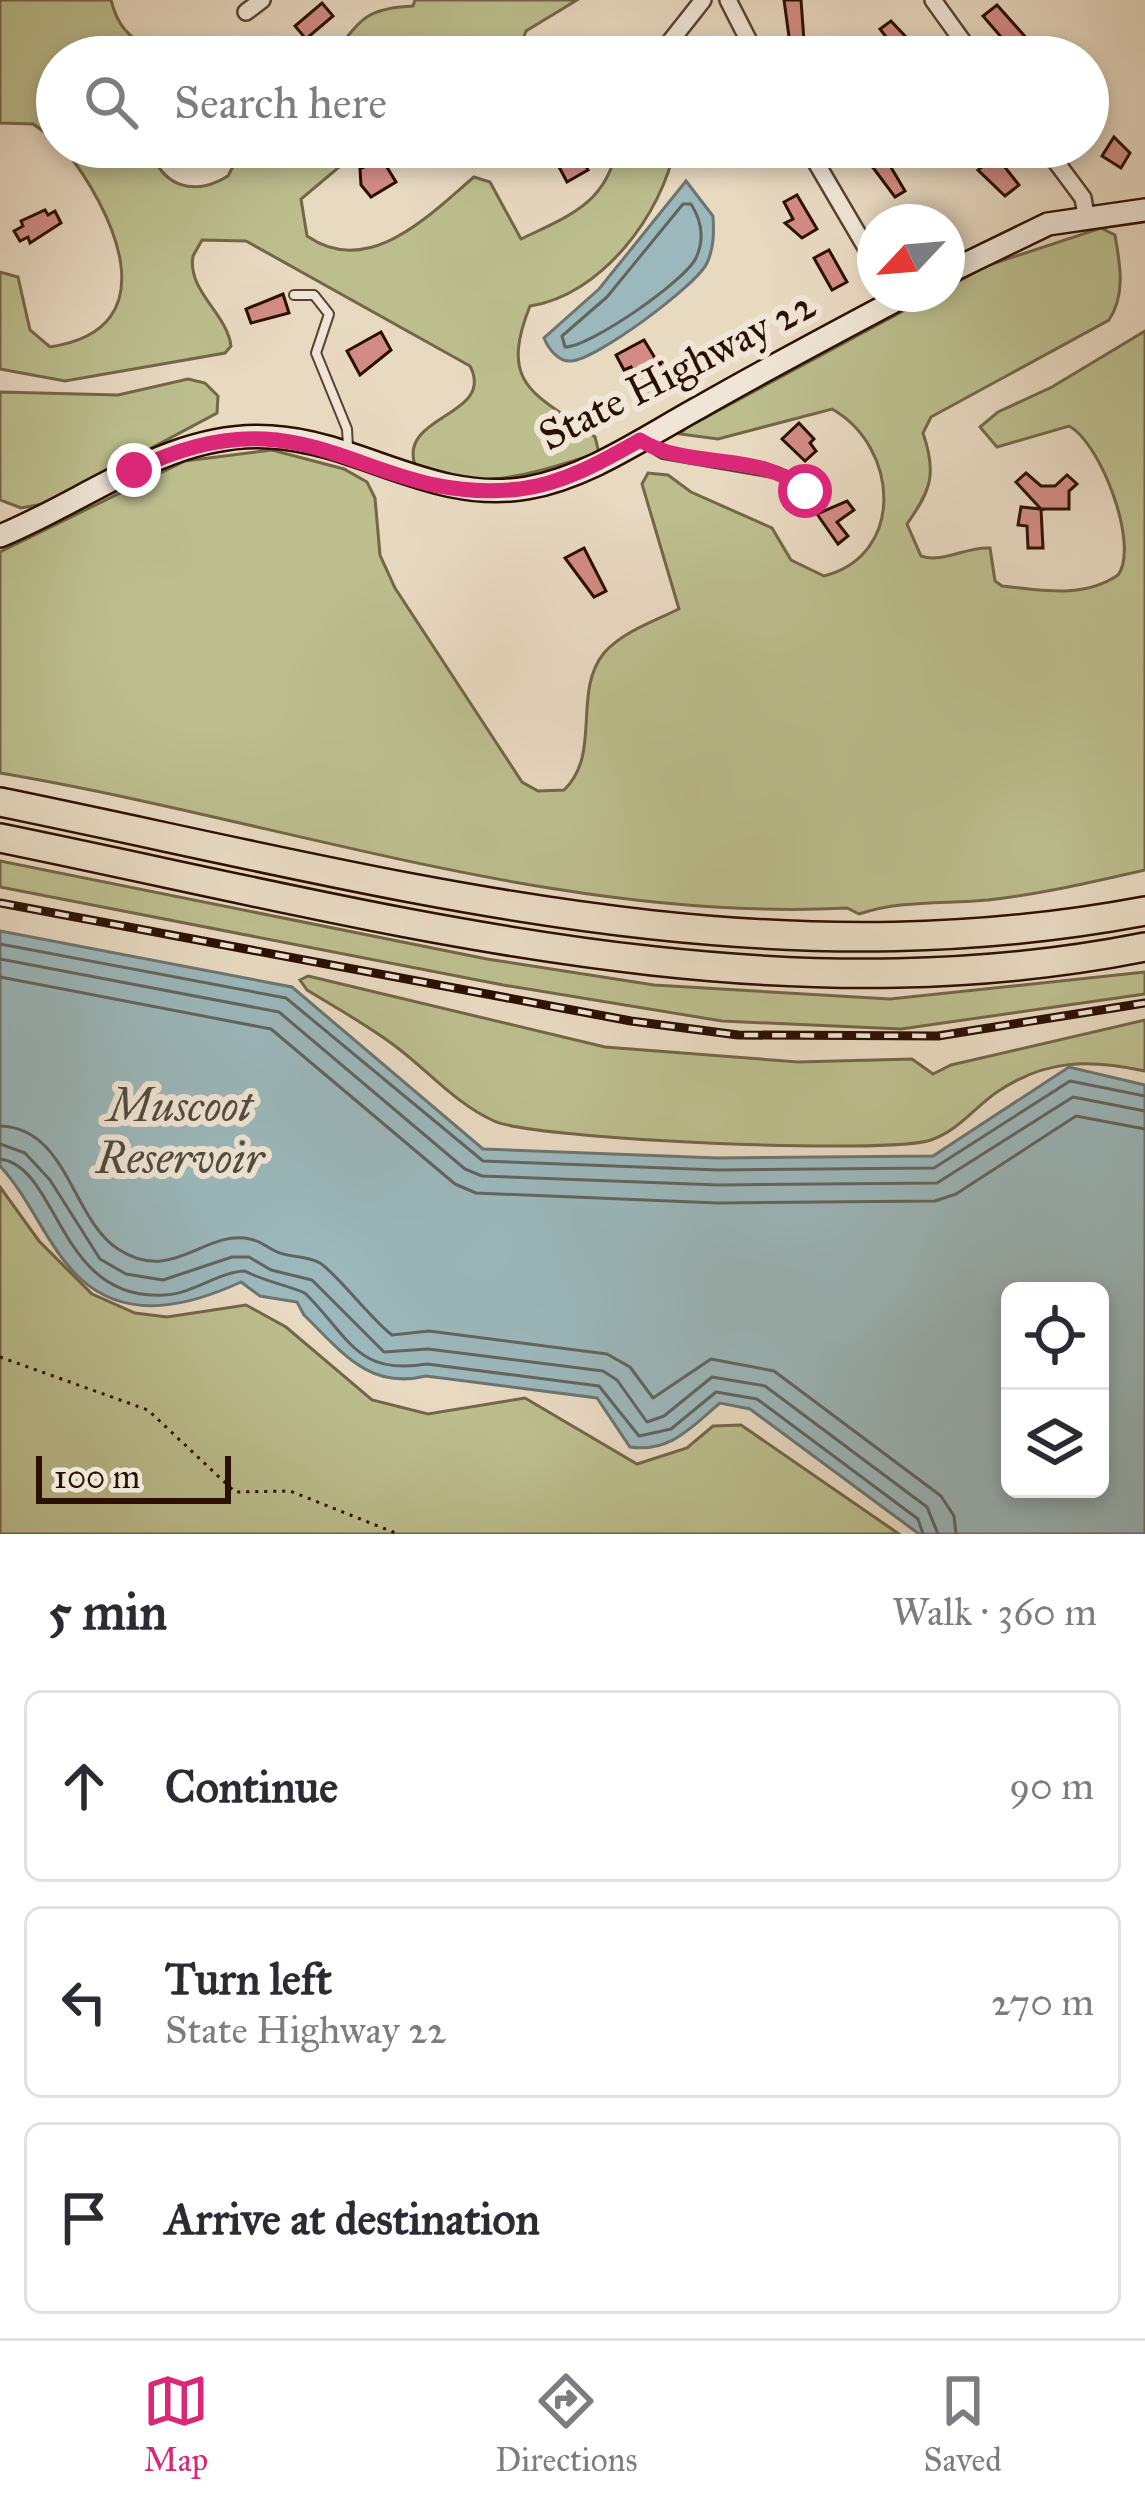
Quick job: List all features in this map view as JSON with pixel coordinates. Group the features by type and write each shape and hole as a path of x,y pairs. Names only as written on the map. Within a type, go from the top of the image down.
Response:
{"highway":[{"path":"0,802 488,902 699,934 911,938 1145,910"},
{"path":"0,838 553,950 697,969 914,974 1054,962 1145,947"}],"main road":[{"path":"965,265 1027,232 1086,215 1145,210"},
{"name":"State Highway 22","path":"3,529 203,443 272,436 348,454 443,486 504,490 570,476 871,312"}],"street":[{"path":"246,11 262,0"},
{"path":"675,36 703,0"},
{"path":"728,0 747,36"},
{"path":"933,0 959,36"},
{"path":"819,168 857,232"},
{"path":"1061,168 1083,198 1086,215"}],"lane":[{"path":"293,295 314,295 329,314 316,353 346,429 348,454"},
{"path":"640,440 663,454 784,475 805,491"}],"path":[{"path":"0,1358 148,1410 235,1492 290,1491 398,1534"}],"green space":[{"path":"0,0 111,0 117,18 132,36 36,36 36,126 0,123"},
{"path":"415,0 577,0 524,36 348,36 375,13 413,6"},
{"path":"79,168 160,168 191,187 228,176 232,168 338,168 301,199 307,236 330,247 353,250 397,237 474,177 490,182 521,239 583,205 611,168 669,168 657,199 625,248 581,286 530,306 521,333 518,355 529,386 595,437 599,453 530,473 484,480 437,474 415,465 414,448 420,435 470,396 474,383 470,366 246,241 202,240 193,256 196,280 228,334 231,346 225,353 65,381 0,369 0,272 18,277 30,330 50,347 88,336 110,317 121,292 121,263 113,232"},
{"path":"1101,228 1115,235 1118,300 1109,320 931,417 923,433 929,481 907,524 921,556 937,558 990,548 995,581 1002,586 1076,590 1118,575 1124,541 1120,519 1104,472 1081,436 1069,426 997,447 980,427 998,412 1052,387 1145,331 1145,870 1028,894 906,904 859,914 847,908 740,908 633,900 421,864 0,773 0,552 185,461 272,450 344,469 367,482 375,498 380,555 395,588 522,782 538,791 564,790 582,759 590,686 604,653 629,633 679,609 642,484 648,473 668,475 691,492 772,528 791,560 824,576 851,564 869,546 880,524 881,473 871,448 832,409 718,439 680,434 902,312 965,312 965,278 986,266"},
{"path":"188,379 205,383 218,396 217,413 48,503 21,508 0,500 0,392 118,395"},
{"path":"0,861 487,959 654,985 890,999 1145,972 1145,994 901,1029 722,1021 503,985 0,887"},
{"path":"308,976 605,1047 798,1062 912,1059 933,1074 951,1065 1145,1020 1145,1071 1086,1064 1033,1073 997,1092 941,1136 902,1144 785,1146 574,1134 523,1128 481,1114 388,1041 307,990 300,980"},
{"path":"0,1187 39,1241 92,1294 135,1313 167,1317 246,1305 286,1327 372,1400 428,1414 525,1398 637,1464 687,1448 713,1426 741,1425 899,1534 0,1534"}],"water":[{"path":"686,181 713,216 707,263 685,287 622,335 584,357 566,361 558,357 544,338 599,289"},
{"name":"Muscoot Reservoir","path":"0,931 292,987 483,1149 718,1158 933,1156 1069,1067 1145,1085 1145,1534 919,1534 750,1409 720,1403 668,1442 630,1447 597,1398 372,1373 331,1342 297,1302 260,1296 241,1282 181,1303 120,1301 100,1293 70,1268 0,1166"}],"building":[{"path":"784,0 801,0 804,36 789,36"},
{"path":"322,3 333,16 310,36 295,26"},
{"path":"997,5 1025,36 1000,36 983,16"},
{"path":"891,21 905,36 885,36 880,29"},
{"path":"1114,137 1130,153 1121,168 1109,160"},
{"path":"387,168 396,182 371,197 361,185 360,169"},
{"path":"560,168 587,168 588,170 567,182"},
{"path":"873,168 891,168 905,191 895,197"},
{"path":"1006,168 1019,185 1005,196 978,170"},
{"path":"797,195 817,229 802,238 785,223 793,219 784,202"},
{"path":"45,210 48,215 55,211 61,223 30,243 28,237 20,241 14,231 23,226 21,221"},
{"path":"829,250 847,282 832,290 814,258"},
{"path":"283,294 289,313 251,323 246,309"},
{"path":"381,332 391,350 360,375 347,351"},
{"path":"644,340 658,363 664,361 673,383 647,397 631,367 624,370 616,355"},
{"path":"799,423 814,439 810,443 816,451 805,461 782,439"},
{"path":"1026,473 1041,486 1055,486 1067,475 1077,484 1069,491 1069,509 1041,509 1016,482"},
{"path":"847,501 854,510 837,522 848,536 838,544 817,514"},
{"path":"1021,507 1041,509 1043,548 1028,548 1027,526 1018,525"},
{"path":"584,548 606,591 594,597 565,558"}],"railway":[{"path":"0,903 631,1021 738,1035 938,1036 1145,1003"}],"route":[{"path":"134,470 203,443 272,436 317,444 443,486 504,490 570,476 640,440 663,454 784,475 805,491"}]}
